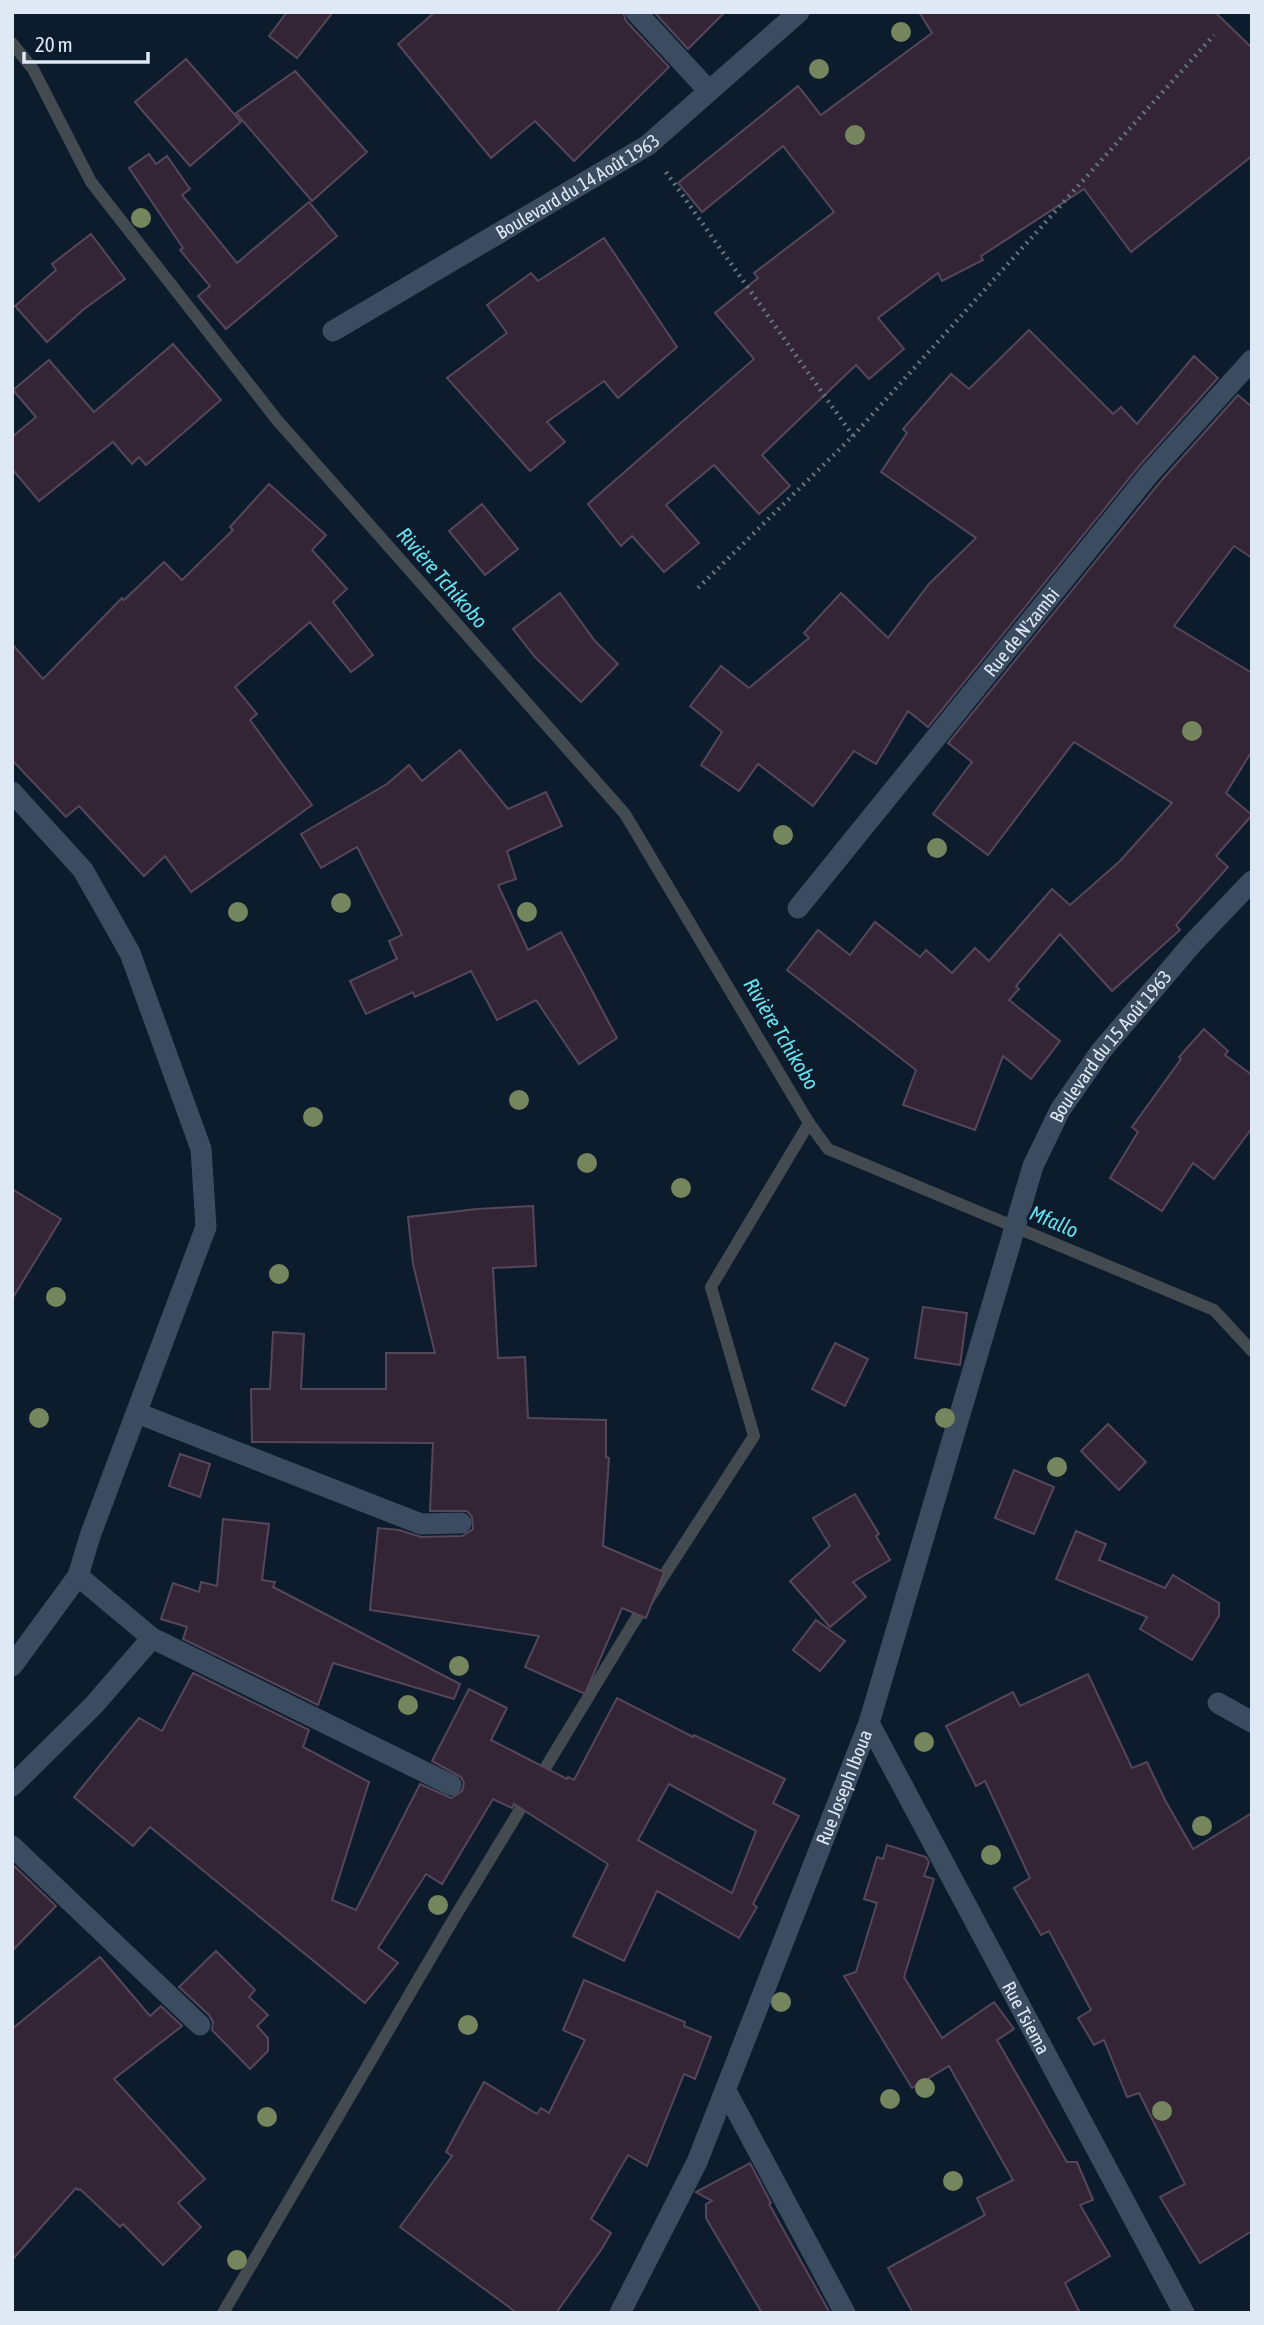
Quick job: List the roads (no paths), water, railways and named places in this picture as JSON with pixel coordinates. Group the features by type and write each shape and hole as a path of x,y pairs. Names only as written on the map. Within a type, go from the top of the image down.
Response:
{"street":[{"path":"636,12 709,91"},
{"name":"Boulevard du 14 Août 1963","path":"333,331 648,145 799,12"},
{"name":"Rue de N'zambi","path":"798,908 1150,473 1252,360"},
{"path":"12,792 83,870 130,953 201,1149 206,1227 90,1536 78,1576 12,1666"},
{"name":"Boulevard du 15 Août 1963","path":"1010,1238 1033,1166 1060,1110 1101,1051 1192,944 1252,881"},
{"name":"Rue Joseph Iboua","path":"620,2313 698,2162 869,1723 1010,1238"},
{"path":"136,1413 421,1524 461,1523"},
{"path":"78,1576 152,1638 451,1785"},
{"path":"12,1786 93,1706 152,1638"},
{"path":"1217,1703 1252,1722"},
{"name":"Rue Tsiema","path":"869,1723 1184,2313"},
{"path":"12,1846 200,2025"},
{"path":"726,2091 845,2313"}],"waterway":[{"name":"Rivière Tchikobo","path":"12,43 33,69 91,182 277,420 625,814 809,1123 828,1149 1214,1310 1252,1351"},
{"path":"223,2313 453,1920 632,1625 754,1436 711,1287 809,1123"}],"water label":[{"name":"Mfallo","path":"1054,1222"}]}
